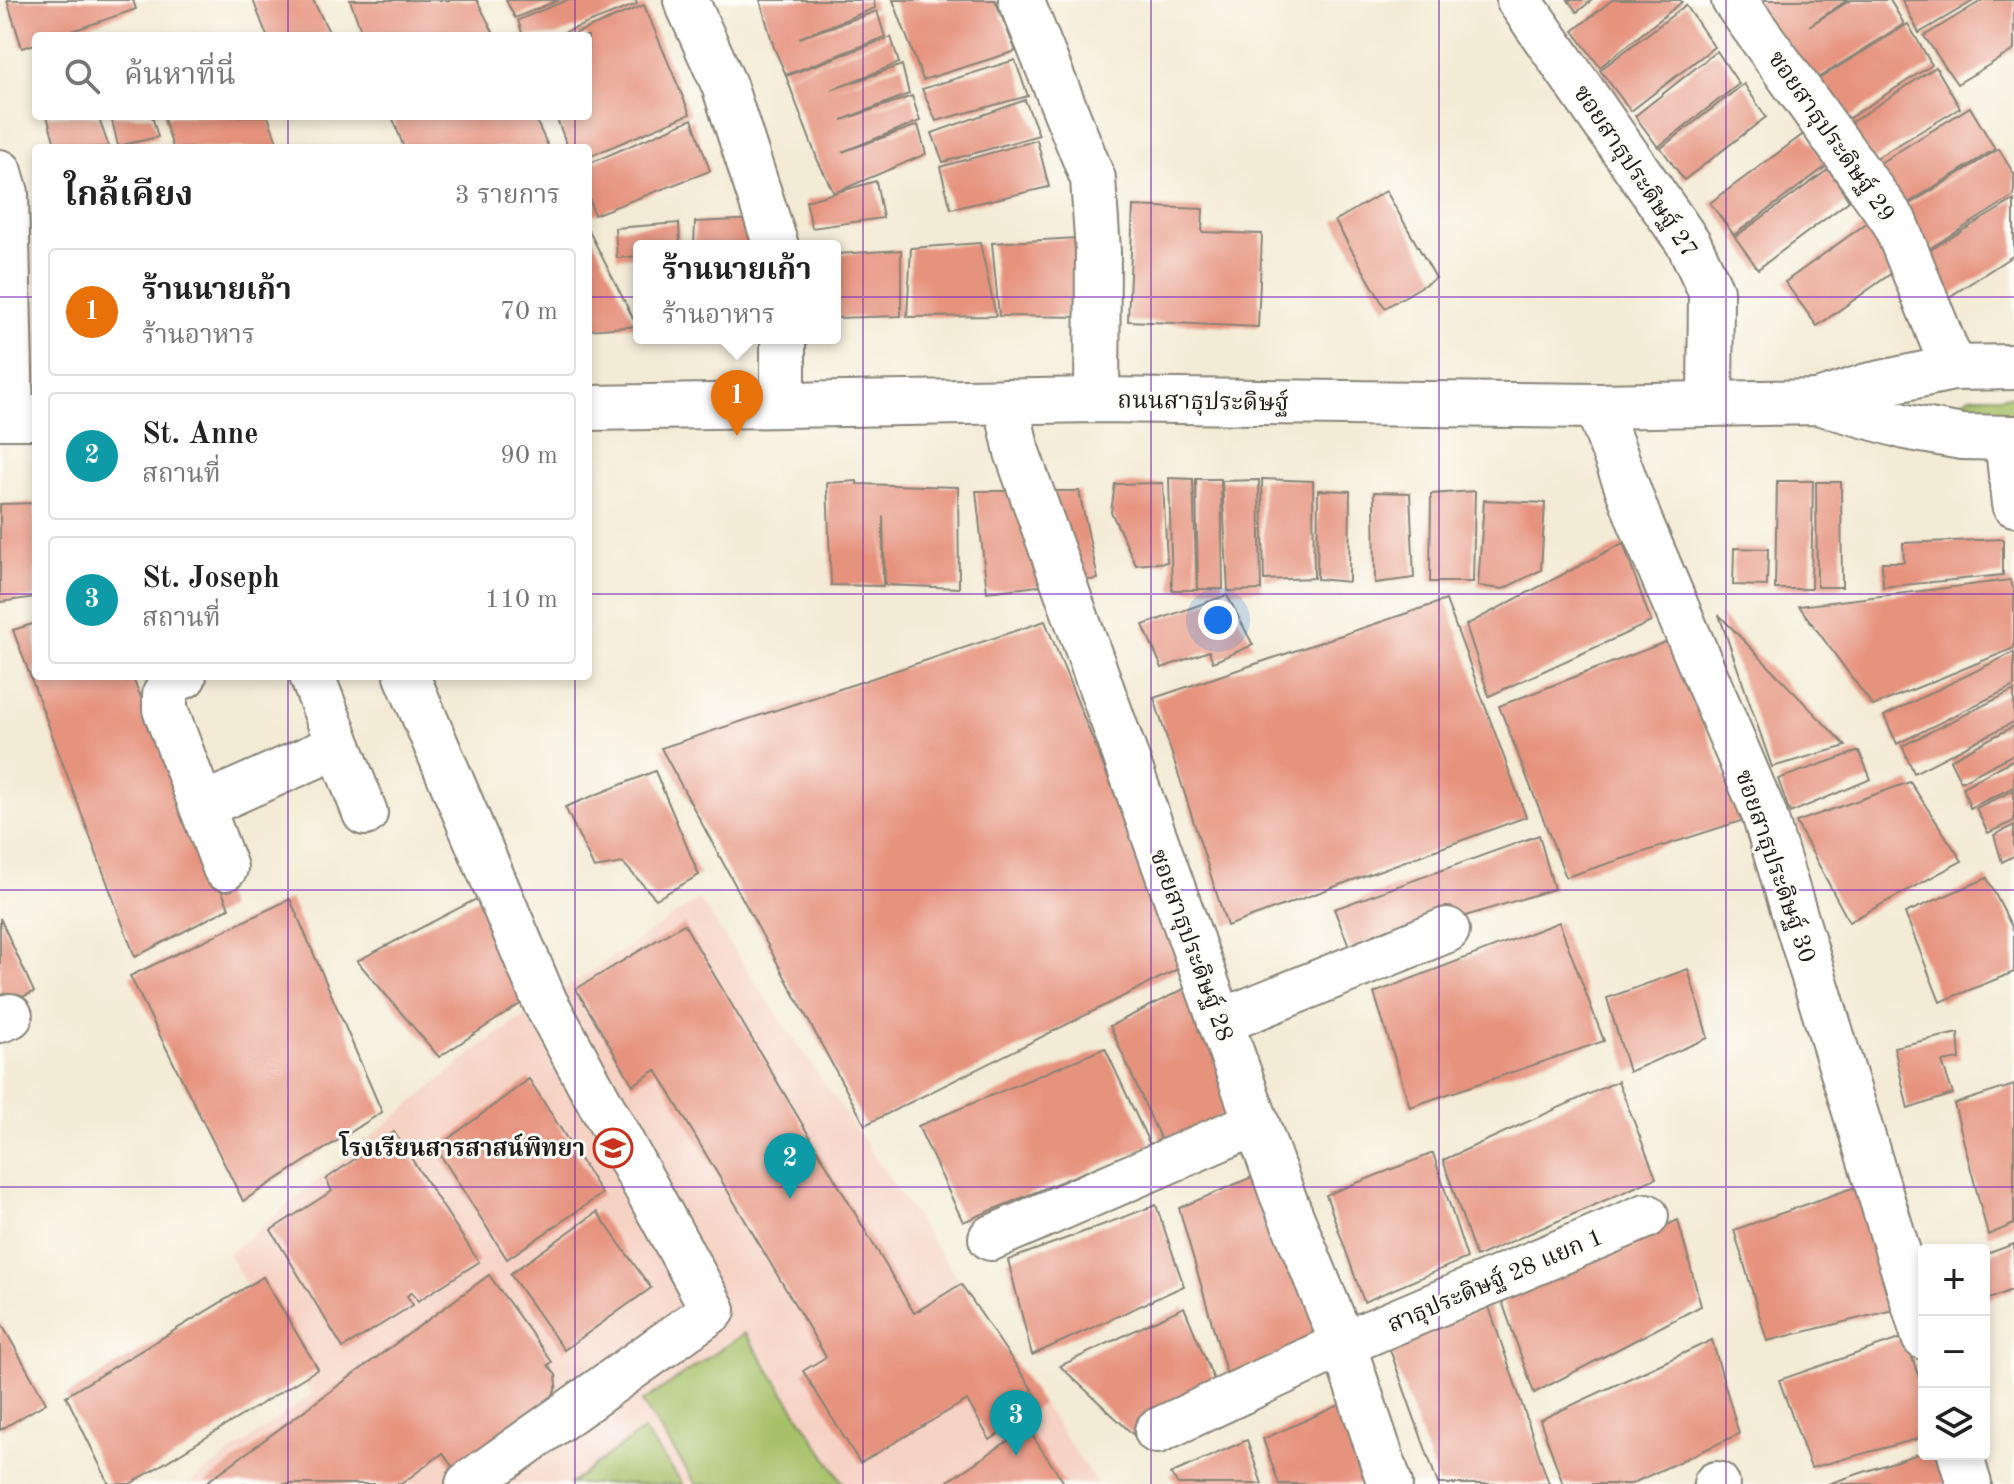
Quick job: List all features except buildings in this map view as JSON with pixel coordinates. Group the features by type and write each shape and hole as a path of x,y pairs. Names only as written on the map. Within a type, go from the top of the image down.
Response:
{"street":[{"path":"686,0 724,85 774,240"},
{"path":"1021,0 1093,179 1098,251 1097,400"},
{"name":"ซอยสาธุประดิษฐ์ 27","path":"1519,0 1689,244 1711,291 1710,404"},
{"name":"ซอยสาธุประดิษฐ์ 29","path":"1734,0 1894,221 1953,368"},
{"path":"0,172 6,193 16,417"},
{"path":"783,344 783,404"},
{"name":"ถนนสาธุประดิษฐ์","path":"1818,402 1867,386 1953,368 2014,367"},
{"name":"ถนนสาธุประดิษฐ์","path":"592,408 1097,400 1597,406 1818,402 1906,427 1962,437 2010,438"},
{"name":"ซอยสาธุประดิษฐ์ 28","path":"1006,401 1017,452 1256,1123 1343,1344 1390,1484"},
{"name":"ซอยสาธุประดิษฐ์ 30","path":"1597,406 1639,519 1764,814 1918,1317"},
{"path":"2010,438 2014,504"},
{"path":"174,680 165,694 165,709 225,868"},
{"path":"313,680 365,813"},
{"path":"409,680 545,1002 713,1310 468,1484"},
{"path":"202,806 338,746"},
{"path":"1220,1022 1447,930"},
{"path":"991,1238 1256,1123"},
{"name":"สาธุประดิษฐ์ 28 แยก 1","path":"1157,1431 1343,1344 1646,1216"},
{"path":"1962,1460 1969,1484"}],"shaded area":[{"name":"โรงเรียนสารสาสน์พิทยา","path":"699,899 1097,1484 189,1484 312,1394 228,1254 485,1043"}],"green space":[{"path":"1970,396 2014,396 2014,414 1962,415 1955,406"},
{"path":"745,1333 843,1483 696,1484 642,1402"},
{"path":"643,1430 683,1484 570,1484"}],"place":[{"name":"ร้านนายเก้า","path":"737,436"},
{"name":"โรงเรียนสารสาสน์พิทยา","path":"613,1148"},
{"name":"St. Anne","path":"790,1199"},
{"name":"St. Joseph","path":"1016,1456"}]}
